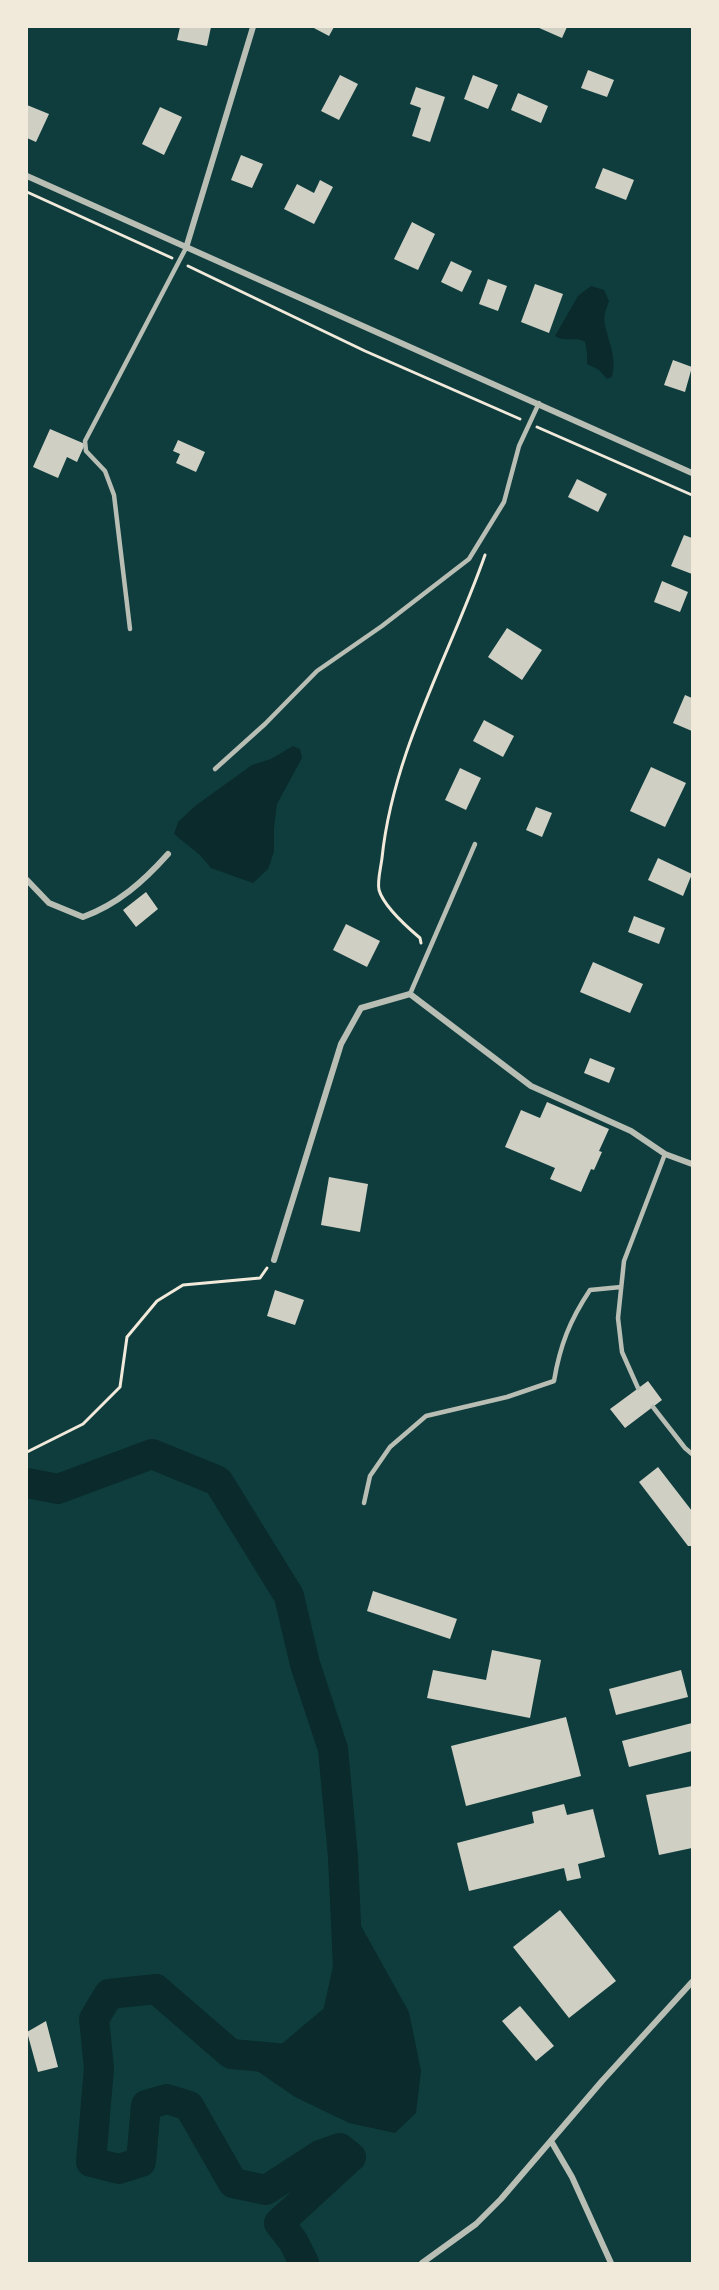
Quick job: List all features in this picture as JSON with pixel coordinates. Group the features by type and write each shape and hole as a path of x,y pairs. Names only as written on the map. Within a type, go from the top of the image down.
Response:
{"street":[{"path":"186,248 253,27"},
{"path":"27,176 692,473"},
{"path":"27,880 49,903 83,917 105,909 149,876 168,854"},
{"path":"274,1260 341,1044 361,1008 410,994 531,1086 631,1131 665,1155 692,1164"},
{"path":"422,2263 476,2224 501,2199 692,1982"},
{"path":"551,2141 572,2177 611,2263"}],"lane":[{"path":"130,629 114,495 105,471 86,451 85,441 186,248"},
{"path":"215,769 265,724 316,671 381,626 469,559 504,502 519,446 539,403"},
{"path":"410,994 475,844"},
{"path":"638,1388 622,1352 618,1318 624,1261 665,1155"},
{"path":"364,1503 370,1476 390,1447 426,1416 507,1397 554,1381 562,1343 574,1314 590,1290 621,1287"},
{"path":"653,1407 692,1454"}],"path":[{"path":"27,192 365,351 692,495"},
{"path":"424,963 420,938 397,917 379,889 385,825 416,722 470,597 485,555"},
{"path":"27,1452 83,1424 120,1387 127,1337 157,1301 183,1285 260,1278 274,1260"}],"water":[{"path":"591,286 604,290 609,301 604,322 614,363 612,377 607,379 599,370 587,364 585,342 555,336 578,296"},
{"path":"293,746 300,749 302,758 277,804 274,852 268,869 253,883 211,868 200,855 174,834 178,822 195,806 252,765 271,759"},
{"path":"345,1897 409,2012 421,2071 416,2113 395,2133 349,2123 295,2097 227,2050 287,2059 337,2017 348,1968"},
{"path":"279,2223 305,2233 319,2263 290,2263 282,2242"}],"building":[{"path":"180,27 211,27 207,46 177,40"},
{"path":"312,27 334,27 329,36"},
{"path":"537,27 567,27 562,38"},
{"path":"588,70 614,80 607,97 581,88"},
{"path":"340,75 358,84 339,120 321,111"},
{"path":"473,75 498,85 488,109 464,99"},
{"path":"416,87 445,97 430,142 412,136 421,108 410,104"},
{"path":"518,93 548,106 541,123 511,110"},
{"path":"27,105 49,114 36,142 27,138"},
{"path":"160,107 182,117 164,155 142,144"},
{"path":"241,155 263,164 252,188 231,180"},
{"path":"603,168 634,180 626,200 595,188"},
{"path":"320,180 333,187 314,224 284,209 297,184 314,193"},
{"path":"412,222 435,234 418,270 394,259"},
{"path":"451,261 472,271 462,292 441,282"},
{"path":"488,279 507,286 498,311 479,304"},
{"path":"535,284 563,294 549,333 521,322"},
{"path":"673,360 692,367 685,392 664,385"},
{"path":"50,429 85,444 77,462 67,457 58,478 33,467"},
{"path":"178,440 205,452 196,472 176,463 180,454 173,451"},
{"path":"577,479 607,494 598,512 568,497"},
{"path":"684,535 692,538 692,574 671,566"},
{"path":"662,581 688,592 680,612 654,602"},
{"path":"507,628 542,650 522,680 488,657"},
{"path":"685,695 692,698 692,731 673,723"},
{"path":"484,720 514,736 503,757 473,741"},
{"path":"651,767 686,783 665,827 630,811"},
{"path":"460,768 481,778 466,810 445,800"},
{"path":"536,807 552,813 542,837 526,830"},
{"path":"658,858 692,874 683,896 648,880"},
{"path":"146,892 158,909 136,927 123,910"},
{"path":"634,916 665,928 659,944 628,932"},
{"path":"346,924 380,941 367,967 333,950"},
{"path":"593,962 643,984 630,1013 580,992"},
{"path":"590,1058 615,1068 609,1083 584,1073"},
{"path":"547,1102 609,1129 599,1151 602,1152 594,1170 591,1169 581,1192 550,1179 555,1168 505,1147 521,1110 540,1118"},
{"path":"329,1177 368,1184 360,1232 321,1225"},
{"path":"275,1290 304,1300 295,1325 267,1316"},
{"path":"648,1381 662,1400 625,1428 610,1409"},
{"path":"658,1467 692,1511 692,1546 688,1546 639,1482"},
{"path":"373,1591 457,1619 450,1639 367,1611"},
{"path":"492,1650 541,1660 530,1718 427,1698 433,1670 486,1680"},
{"path":"681,1670 688,1697 616,1715 609,1689"},
{"path":"566,1717 581,1776 466,1806 451,1746"},
{"path":"692,1723 692,1751 629,1767 622,1741"},
{"path":"692,1786 692,1848 659,1855 646,1795"},
{"path":"564,1804 567,1815 593,1809 605,1857 578,1864 581,1878 567,1881 564,1868 469,1891 457,1843 534,1823 532,1812"},
{"path":"560,1910 616,1981 569,2018 513,1947"},
{"path":"520,2006 554,2046 536,2061 502,2021"},
{"path":"46,2021 58,2067 38,2072 27,2032"}],"waterway":[{"path":"27,1483 58,1489 152,1454 218,1481 289,1596 305,1664 333,1749 343,1857 348,1968 337,2017 287,2059 231,2054 156,1989 109,1994 94,2019 99,2068 91,2162 119,2169 141,2162 146,2105 167,2099 189,2106 233,2183 266,2190 320,2155 340,2148 351,2157 279,2223 293,2241 304,2263"}]}
